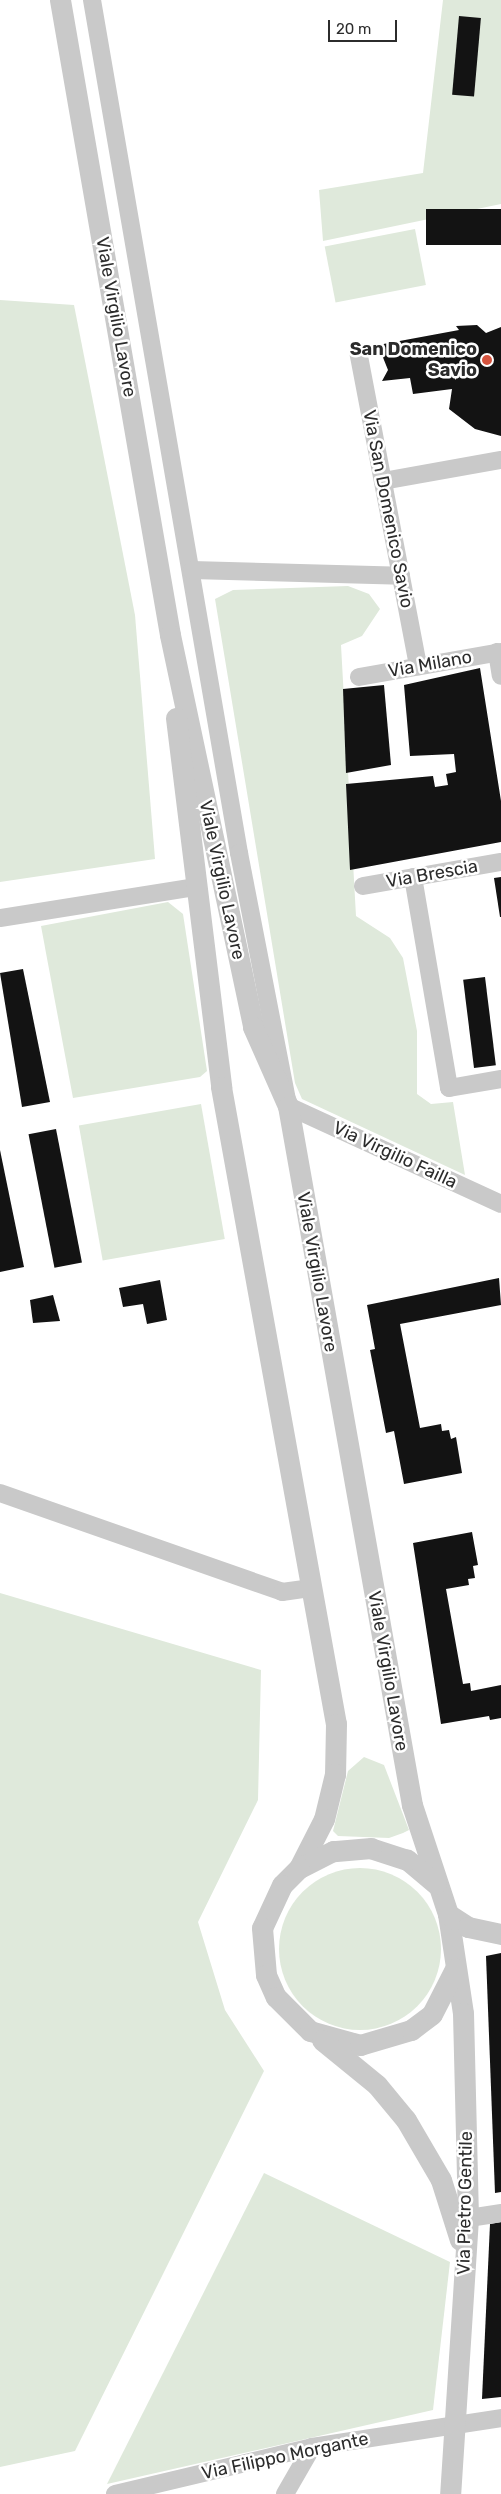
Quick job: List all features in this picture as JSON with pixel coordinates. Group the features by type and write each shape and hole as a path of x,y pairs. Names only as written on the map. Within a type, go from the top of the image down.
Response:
{"street":[{"name":"Viale Virgilio Lavore","path":"60,0 170,635 253,1027 288,1106 412,1805 436,1884 448,1914"},
{"path":"92,0 192,570 239,854 288,1106"},
{"name":"Via San Domenico Savio","path":"358,351 418,666"},
{"path":"383,481 501,460"},
{"path":"192,570 401,576"},
{"name":"Viale Virgilio Lavore","path":"170,635 195,887 221,1087 336,1724 335,1774 324,1819 299,1868"},
{"path":"499,652 501,676"},
{"name":"Via Milano","path":"359,677 499,652"},
{"name":"Via Brescia","path":"363,886 501,862"},
{"path":"413,877 449,1088 501,1079"},
{"path":"0,918 195,887"},
{"name":"Via Virgilio Failla","path":"288,1106 501,1204"},
{"path":"0,1493 282,1592 312,1588"},
{"path":"436,1884 407,1860 371,1848 333,1851 299,1868 270,1905 261,1952 276,1997 310,2031 377,2085 406,2120 462,2219 501,2212"},
{"path":"448,1914 468,1927 501,1934"},
{"name":"Via Pietro Gentile","path":"448,1914 463,2013 462,2219 465,2270 457,2424 450,2494"},
{"path":"310,2031 360,2045 411,2030 432,2014 456,1968"},
{"name":"Via Filippo Morgante","path":"115,2494 312,2447 501,2418"},
{"path":"285,2494 312,2447"}],"green space":[{"path":"443,0 501,0 501,204 323,241 319,190 423,173"},
{"path":"415,229 426,285 336,303 325,247"},
{"path":"0,300 74,305 135,615 155,859 0,882"},
{"path":"348,586 369,594 380,609 362,636 341,645 356,916 390,938 403,958 417,1031 417,1094 431,1104 453,1102 465,1175 302,1099 295,1083 215,599 233,590"},
{"path":"168,902 183,914 207,1071 200,1077 73,1098 41,926"},
{"path":"201,1104 225,1239 103,1260 79,1126"},
{"path":"0,1593 261,1670 258,1800 198,1922 225,2010 264,2071 75,2451 0,2467"},
{"path":"364,1757 384,1765 409,1830 389,1838 338,1836 333,1831 348,1771"},
{"path":"360,1868 391,1874 417,1892 435,1918 441,1949 435,1980 417,2006 391,2024 360,2030 329,2024 303,2006 285,1980 279,1949 285,1918 303,1892 329,1874"},
{"path":"264,2173 450,2262 433,2410 107,2484"}],"building":[{"path":"459,16 481,18 474,97 452,95"},
{"path":"426,209 501,209 501,245 426,245"},
{"path":"477,325 486,333 501,327 501,436 475,429 449,409 452,389 413,394 410,378 382,381 388,370 378,345 459,330 456,326"},
{"path":"480,668 501,801 501,842 350,870 346,784 433,776 435,787 448,785 446,774 456,772 454,754 410,756 404,685"},
{"path":"384,685 391,765 346,773 343,689"},
{"path":"501,877 501,917 500,917 494,878"},
{"path":"23,969 50,1102 22,1107 0,973"},
{"path":"485,977 496,1065 474,1068 463,980"},
{"path":"56,1129 82,1263 54,1268 29,1134"},
{"path":"0,1150 24,1267 0,1272"},
{"path":"499,1278 501,1305 400,1324 420,1428 441,1424 442,1431 449,1430 451,1439 456,1437 462,1473 404,1484 394,1431 386,1433 370,1350 375,1349 367,1305"},
{"path":"160,1280 167,1320 147,1324 143,1304 123,1307 119,1288"},
{"path":"53,1295 60,1321 33,1323 30,1300"},
{"path":"472,1532 478,1565 473,1566 475,1578 468,1579 469,1585 446,1589 463,1684 470,1683 471,1691 501,1685 501,1718 490,1720 489,1716 441,1724 413,1543"},
{"path":"501,1953 501,2192 495,2193 486,1956"},
{"path":"501,2222 501,2397 482,2399 490,2224"}],"place":[{"name":"San Domenico Savio","path":"487,360"}]}
